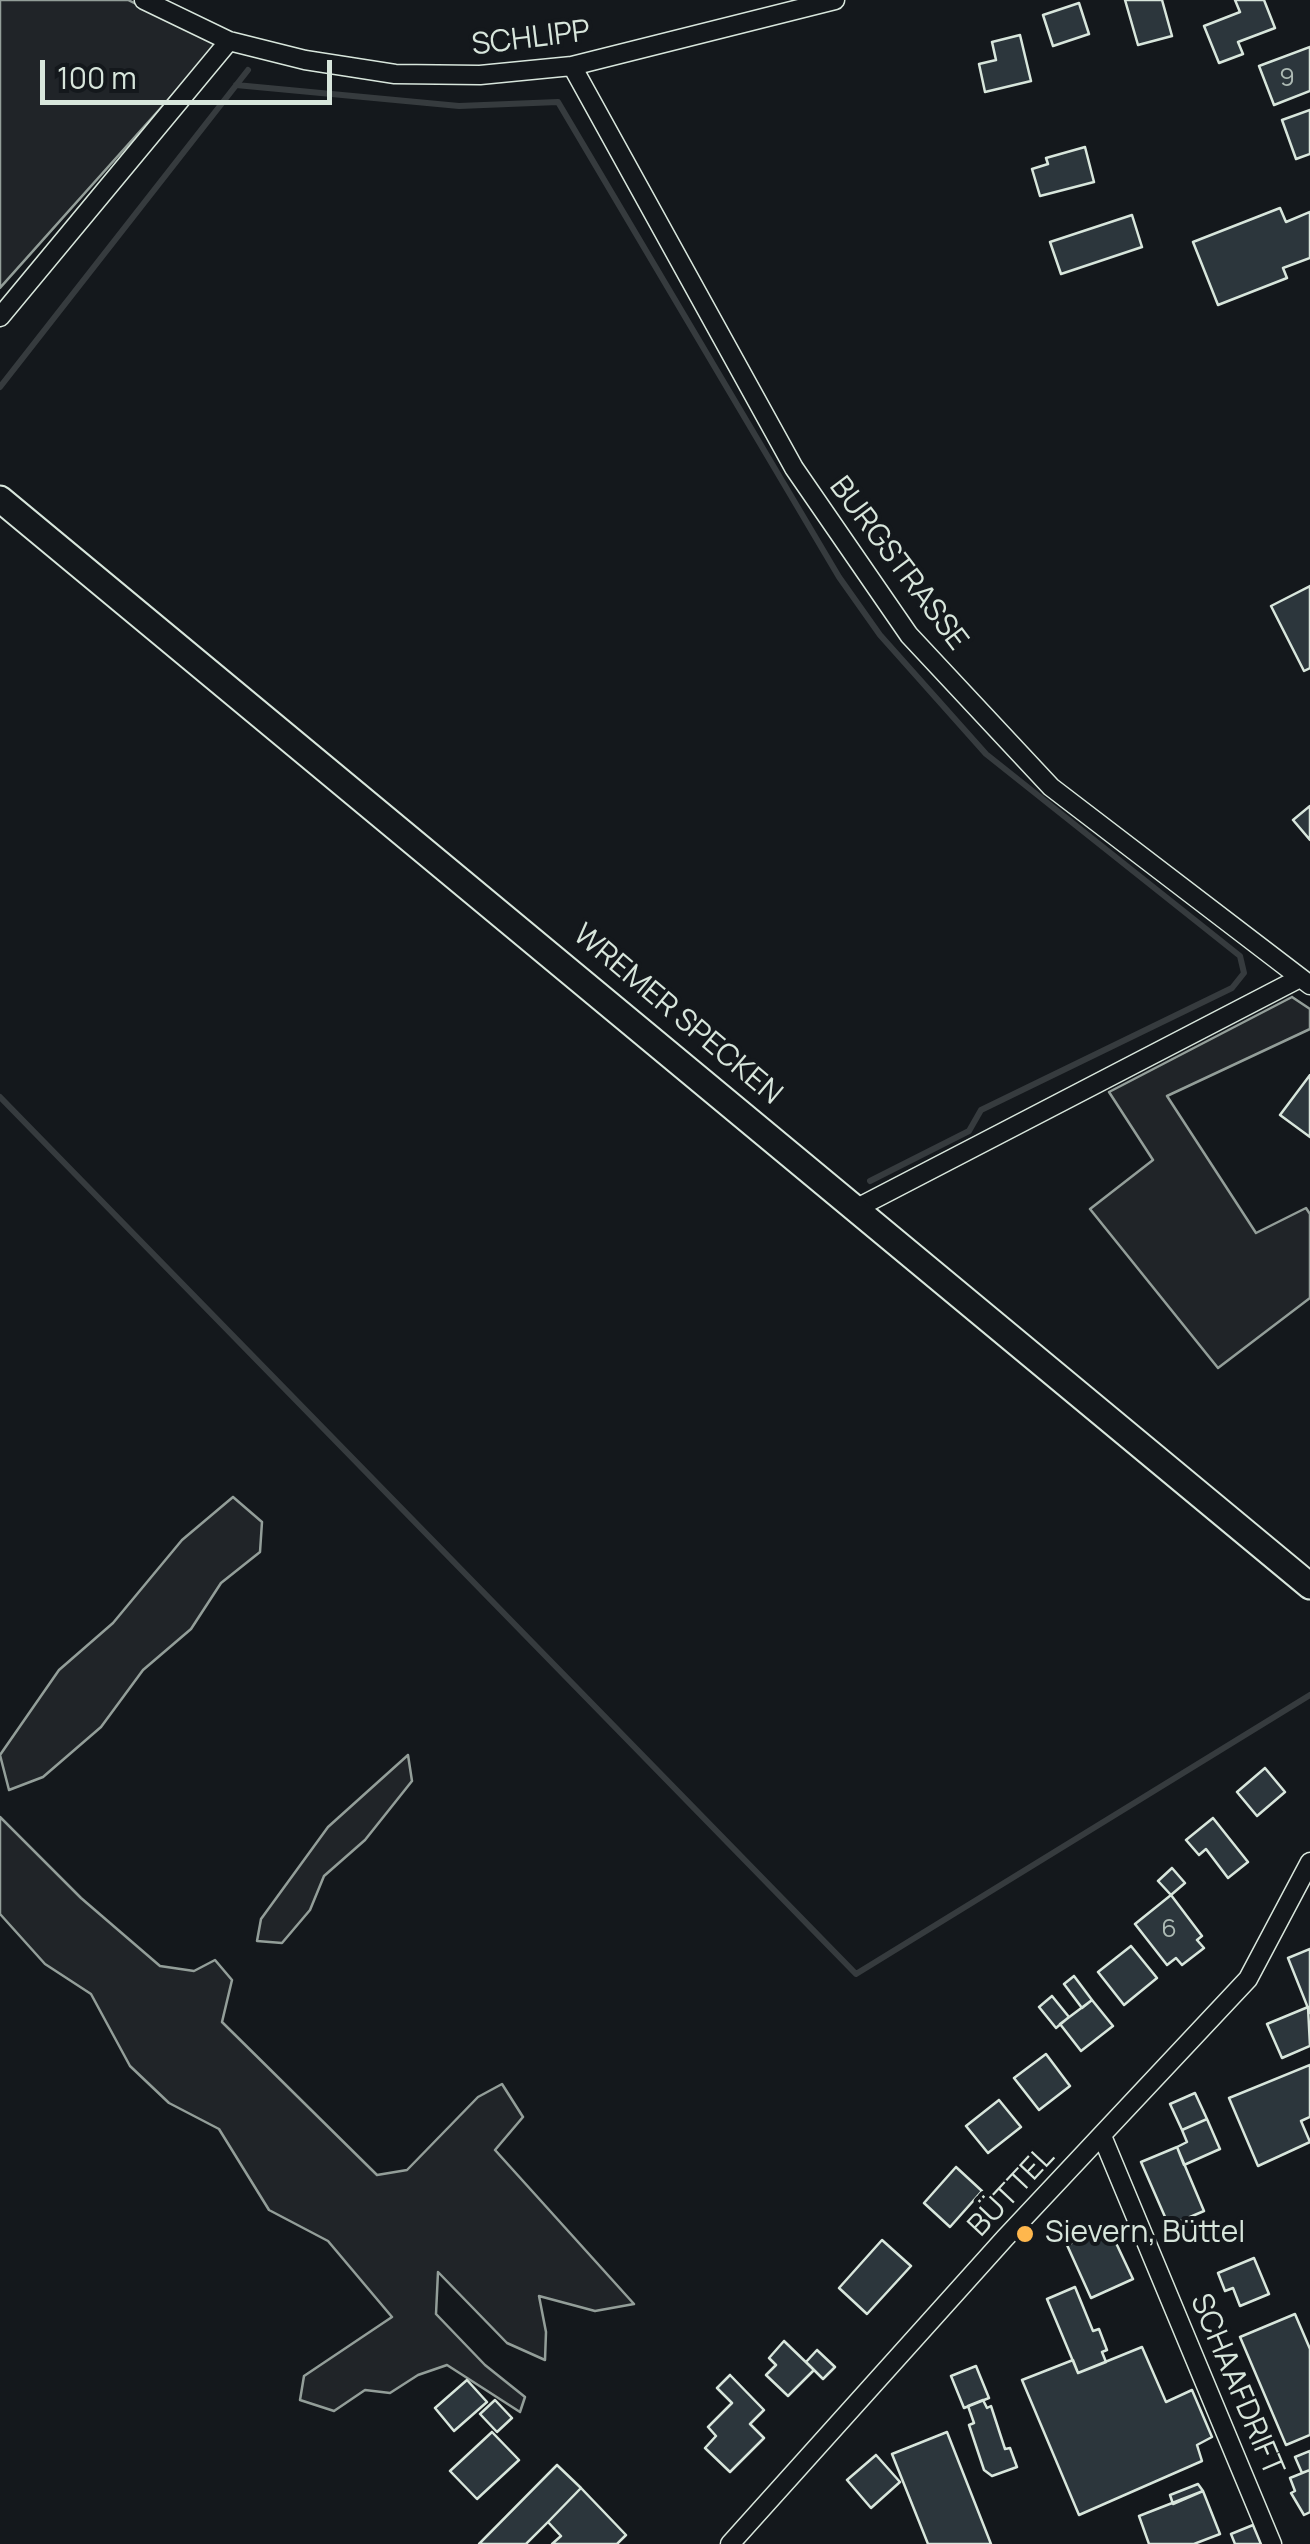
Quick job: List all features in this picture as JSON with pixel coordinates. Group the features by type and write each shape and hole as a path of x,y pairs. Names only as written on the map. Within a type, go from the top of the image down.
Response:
{"street":[{"name":"SCHLIPP","path":"144,0 230,41 394,74 480,75 572,66 835,0"},
{"path":"0,317 230,41"},
{"name":"BURGSTRASSE","path":"572,66 794,468 909,635 1051,787 1305,982"},
{"name":"WREMER SPECKEN","path":"0,499 859,1207 1310,1586"},
{"path":"859,1207 1305,982"},
{"name":"BÜTTEL","path":"730,2544 1248,1979 1310,1862"},
{"name":"SCHAAFDRIFT","path":"1102,2136 1272,2544"}],"shaded area":[{"path":"0,0 128,0 218,44 0,288"},
{"path":"1292,997 1310,1009 1310,1029 1167,1096 1256,1233 1306,1208 1310,1214 1310,1298 1218,1368 1090,1209 1153,1160 1109,1092"},
{"path":"233,1497 262,1522 260,1552 221,1583 191,1629 143,1670 101,1727 43,1777 9,1790 0,1755 59,1670 113,1623 182,1540"},
{"path":"408,1755 412,1781 365,1840 324,1876 310,1910 282,1943 257,1941 261,1919 328,1827"},
{"path":"0,1817 81,1898 160,1966 194,1971 215,1960 232,1980 222,2022 377,2175 407,2170 478,2097 502,2084 523,2117 495,2150 634,2304 595,2311 539,2296 546,2332 545,2360 507,2343 438,2272 436,2314 485,2365 525,2397 520,2412 447,2365 418,2375 390,2393 365,2390 334,2411 300,2400 304,2376 392,2317 328,2241 269,2210 219,2129 169,2103 130,2066 91,1994 45,1964 0,1914"}],"building":[{"path":"1125,0 1162,0 1172,36 1138,45"},
{"path":"1235,0 1264,0 1275,28 1238,42 1243,54 1219,63 1204,26 1240,12"},
{"path":"1079,3 1089,34 1053,46 1043,15"},
{"path":"1020,35 1031,81 985,92 979,64 996,60 992,42"},
{"path":"1310,47 1310,91 1274,105 1259,66"},
{"path":"1310,110 1310,154 1296,159 1282,120"},
{"path":"1085,147 1094,182 1040,196 1032,169 1048,164 1046,158"},
{"path":"1280,208 1286,222 1310,212 1310,258 1283,268 1287,278 1218,305 1193,242"},
{"path":"1132,215 1142,247 1061,274 1050,242"},
{"path":"1310,586 1310,668 1304,671 1271,606"},
{"path":"1310,806 1310,840 1293,820"},
{"path":"1310,1075 1310,1137 1280,1115"},
{"path":"1265,1768 1285,1792 1257,1816 1237,1792"},
{"path":"1213,1818 1248,1862 1228,1878 1206,1849 1199,1855 1186,1840"},
{"path":"1172,1868 1185,1883 1171,1895 1158,1881"},
{"path":"1171,1895 1202,1936 1197,1940 1204,1948 1182,1965 1176,1958 1167,1965 1135,1924"},
{"path":"1131,1946 1157,1978 1124,2005 1098,1972"},
{"path":"1310,1949 1310,2013 1288,1958"},
{"path":"1074,1976 1092,2000 1082,2008 1064,1984"},
{"path":"1052,1996 1069,2017 1056,2028 1039,2007"},
{"path":"1092,2000 1113,2026 1081,2051 1060,2024"},
{"path":"1308,2007 1310,2046 1282,2058 1267,2024"},
{"path":"1046,2054 1070,2086 1039,2110 1014,2078"},
{"path":"1310,2065 1310,2117 1301,2121 1310,2142 1258,2166 1229,2098"},
{"path":"1195,2093 1207,2119 1182,2130 1170,2104"},
{"path":"999,2100 1021,2127 988,2153 966,2126"},
{"path":"1207,2119 1220,2149 1184,2165 1177,2147 1187,2142 1182,2130"},
{"path":"1177,2147 1204,2211 1169,2226 1141,2162"},
{"path":"956,2167 982,2191 950,2227 924,2203"},
{"path":"1108,2226 1133,2279 1091,2298 1067,2245"},
{"path":"882,2240 911,2266 867,2314 839,2288"},
{"path":"1254,2258 1269,2294 1240,2306 1233,2288 1225,2291 1218,2273"},
{"path":"1075,2287 1093,2331 1099,2329 1107,2350 1102,2352 1106,2362 1078,2373 1047,2299"},
{"path":"1295,2314 1310,2349 1310,2435 1286,2445 1240,2337"},
{"path":"784,2341 814,2370 788,2396 766,2375 776,2365 769,2358"},
{"path":"1142,2347 1166,2402 1192,2390 1212,2437 1197,2445 1202,2461 1079,2515 1022,2380 1073,2360 1078,2373"},
{"path":"817,2350 835,2367 823,2379 806,2362"},
{"path":"976,2366 989,2398 964,2408 951,2376"},
{"path":"730,2375 764,2410 750,2424 764,2438 730,2472 705,2448 716,2436 708,2427 732,2403 717,2388"},
{"path":"467,2380 487,2402 454,2431 435,2408"},
{"path":"495,2400 512,2418 497,2432 480,2414"},
{"path":"983,2400 987,2408 991,2406 1005,2449 1010,2448 1017,2467 992,2476 984,2470 969,2425 974,2423 968,2406"},
{"path":"492,2432 519,2460 477,2499 450,2471"},
{"path":"947,2432 991,2544 928,2544 892,2454"},
{"path":"1310,2451 1310,2470 1302,2473 1295,2457"},
{"path":"876,2455 900,2482 871,2508 847,2480"},
{"path":"557,2465 581,2488 548,2522 526,2544 479,2544"},
{"path":"1310,2470 1310,2512 1304,2515 1291,2493 1295,2491 1290,2478"},
{"path":"1198,2484 1203,2491 1173,2504 1170,2495"},
{"path":"581,2488 626,2535 617,2544 552,2544 561,2536 548,2522"},
{"path":"1203,2491 1220,2534 1194,2544 1149,2544 1139,2516"},
{"path":"1253,2525 1261,2544 1235,2544 1231,2534"}],"waterway":[{"path":"0,387 248,70"},
{"path":"236,85 459,106 558,102 839,577 880,635 986,754 1240,956 1244,973 1232,988 981,1110 969,1131 870,1181"},
{"path":"0,1097 856,1974 1310,1695"}],"place":[{"name":"Sievern, Büttel","path":"1025,2234"}]}
